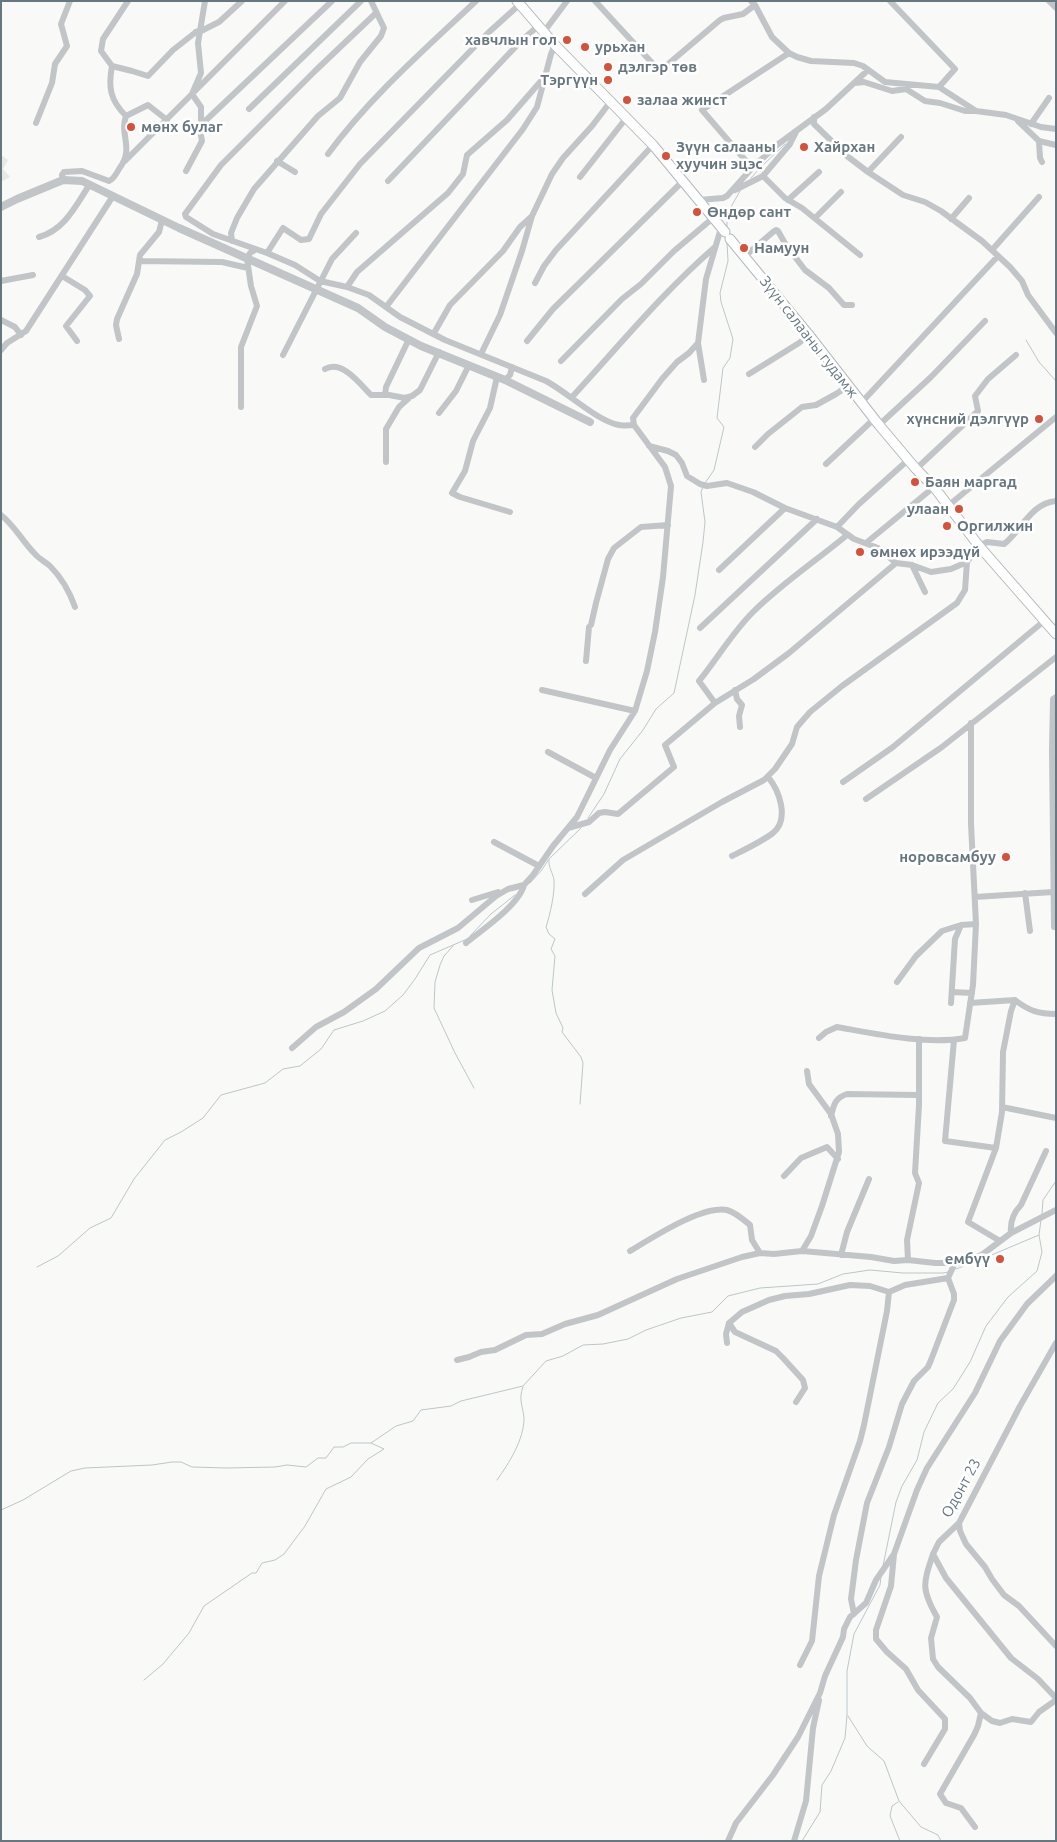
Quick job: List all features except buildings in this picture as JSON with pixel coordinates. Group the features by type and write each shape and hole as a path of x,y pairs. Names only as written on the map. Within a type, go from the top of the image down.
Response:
{"main road":[{"name":"Зүүн салааны гудамж","path":"518,3 540,30 627,117 683,180 908,460 934,487 979,546 1056,634"}],"street":[{"path":"36,123 52,83 55,64 67,46 61,24 70,1"},
{"path":"128,1 103,39 101,51 112,66 148,76 173,50 200,31 219,22 242,1"},
{"path":"192,94 201,73 198,43 205,1"},
{"path":"63,180 62,175 64,172 82,171 109,181 112,179 125,162 285,1"},
{"path":"201,126 332,1"},
{"path":"249,109 361,1"},
{"path":"232,241 231,233 237,218 254,189 318,116 340,98 360,62 381,36 384,28 371,1"},
{"path":"328,154 345,130 371,102 476,1"},
{"path":"388,181 522,40 540,30 567,1"},
{"path":"595,1 654,65 662,67 667,65 720,20 743,14 753,3 772,37 789,53 811,61 854,63 889,83 939,87 976,111"},
{"path":"890,1 955,68 939,87"},
{"path":"1049,1 1056,8"},
{"path":"268,253 283,228 301,240 309,239 321,214 360,164 518,3"},
{"path":"376,13 221,165 185,214 186,217 213,234 268,253 295,265 320,281 369,295 400,317 445,340 546,380 613,423 620,426 634,425"},
{"path":"386,307 523,129 537,107 555,46"},
{"path":"752,168 702,110 789,53"},
{"path":"112,66 110,88 116,105 126,116"},
{"path":"732,192 752,168 777,145 826,108 868,70"},
{"path":"347,288 357,272 448,193 463,174 467,155 507,120 544,78"},
{"path":"855,83 864,82 892,90 906,89 925,101 936,102 965,112 976,111 1006,114 1031,124 1056,128"},
{"path":"186,171 202,141 200,130 201,107 192,94"},
{"path":"1031,124 1049,98"},
{"path":"481,354 500,315 532,216 552,174 563,158 611,102"},
{"path":"125,162 128,146 123,124 126,116 148,105 167,120"},
{"path":"580,177 627,117"},
{"path":"814,117 814,124 847,156 868,172 903,195 925,202 992,250 1022,281 1028,295 1056,333"},
{"path":"1016,119 1039,141 1056,145"},
{"path":"699,200 723,198 763,176 790,144 796,131"},
{"path":"868,172 901,137"},
{"path":"1039,141 1042,162"},
{"path":"535,284 544,266 556,250 653,145"},
{"path":"278,161 295,172"},
{"path":"788,200 819,172"},
{"path":"763,176 788,200 815,218 860,255"},
{"path":"1,208 17,199 63,180 77,179 162,220 358,308 385,327 409,339 506,380 590,422"},
{"path":"527,342 553,309 683,180"},
{"path":"39,237 50,234 57,229 73,210 90,184"},
{"path":"815,218 841,192"},
{"path":"1,350 7,343 26,331 113,196"},
{"path":"992,250 1039,197"},
{"path":"951,219 969,198"},
{"path":"434,333 450,305 503,251 520,227 532,216"},
{"path":"561,362 622,299 713,218"},
{"path":"119,339 116,325 117,319 137,274 140,255 159,232 162,220"},
{"path":"745,256 776,230 805,270 829,288 844,304 852,306"},
{"path":"283,355 332,259 356,233"},
{"path":"572,397 638,324 716,246 725,233"},
{"path":"704,380 698,343 706,279 716,246"},
{"path":"241,408 241,347 257,306 247,259 250,253 255,250"},
{"path":"862,403 998,256"},
{"path":"140,261 222,262 248,268"},
{"path":"1,281 33,275"},
{"path":"62,276 90,296 66,326 78,341"},
{"path":"1,320 15,328 21,335"},
{"path":"826,464 931,377 985,321"},
{"path":"749,374 799,344 809,335"},
{"path":"385,395 386,387 409,339"},
{"path":"466,943 507,908 522,892 524,885 543,858 577,817 610,750 635,711 647,671 655,632 671,486 664,466 634,425 633,418 638,409 677,362 698,343"},
{"path":"386,462 386,429 399,407 420,390 439,352"},
{"path":"916,469 978,411 975,396 988,379 1016,355"},
{"path":"439,413 456,391 469,365"},
{"path":"325,369 337,367 352,375 371,395 410,397"},
{"path":"506,380 510,375 512,367"},
{"path":"497,377 490,408 473,441 465,470 452,493 510,512"},
{"path":"755,447 802,407 816,405 848,386"},
{"path":"949,505 1056,417"},
{"path":"649,446 676,455 682,463 687,476 704,485 727,483 738,486 785,508 837,527 848,535 878,548 896,564 912,565 931,572 951,569 967,562 979,546 987,542 1004,544 1026,518 1050,501 1056,501"},
{"path":"837,527 859,504 908,460"},
{"path":"866,543 934,487"},
{"path":"719,570 785,508"},
{"path":"1,515 11,522 35,554 56,574 71,596 75,607"},
{"path":"700,628 817,519"},
{"path":"586,661 587,636 592,625 608,559 614,548 640,528 668,525"},
{"path":"715,703 698,682 737,629 791,578 848,535"},
{"path":"585,894 624,860 768,777 776,769 792,744 796,727 810,712 842,686 957,602 965,590 967,562"},
{"path":"568,828 589,822 599,813 618,814 674,767 665,745 715,703 754,679 788,653 896,564"},
{"path":"912,565 925,592"},
{"path":"843,782 893,747 1044,621"},
{"path":"866,800 942,746 1056,657"},
{"path":"542,690 635,711"},
{"path":"735,690 737,699 742,705 739,716 740,728"},
{"path":"1054,927 1052,750 1053,699 1056,696"},
{"path":"819,1038 826,1032 837,1028 919,1039 954,1040 965,1038 968,1029 972,993 976,924 971,824 972,723"},
{"path":"548,752 596,778"},
{"path":"732,856 775,832 780,822 780,798 774,784 768,777"},
{"path":"494,842 539,866"},
{"path":"472,900 524,885"},
{"path":"292,1048 316,1027 344,1012 376,989 419,948 458,928 490,901 508,889"},
{"path":"975,897 1053,892"},
{"path":"1025,893 1030,931"},
{"path":"896,982 916,956 942,931 961,925 976,924"},
{"path":"951,1004 955,939 961,925"},
{"path":"952,992 972,993"},
{"path":"970,1003 1016,1000 1026,1009 1039,1014 1056,1014"},
{"path":"1000,1241 968,1222 996,1148 1002,1107 1003,1052 1011,1011 1016,1000"},
{"path":"908,1260 907,1240 919,1183 915,1173 919,1096 919,1039"},
{"path":"954,1040 945,1140 996,1148"},
{"path":"802,1251 811,1236 838,1159 838,1134 831,1116 809,1084 807,1071"},
{"path":"831,1116 834,1103 838,1097 847,1094 919,1096"},
{"path":"1002,1107 1056,1118"},
{"path":"784,1176 800,1158 827,1148 838,1159"},
{"path":"1011,1233 1010,1223 1016,1210 1021,1205 1046,1151"},
{"path":"840,1255 847,1232 869,1179"},
{"path":"630,1251 670,1227 700,1214 716,1210 728,1210 750,1225 752,1240 760,1253"},
{"path":"456,1360 481,1352 495,1350 526,1335 542,1334 565,1324 598,1315 677,1278 760,1253 774,1254 802,1251 894,1261 964,1263 983,1254 1011,1233 1056,1210"},
{"path":"854,1614 851,1599 867,1502 889,1447 902,1404 914,1381 928,1367 954,1300 954,1294 948,1278 955,1263"},
{"path":"924,1764 945,1729 945,1719 918,1690 906,1669 876,1639 876,1630 890,1586 894,1554 927,1468 975,1393 1000,1341 1027,1304 1056,1276"},
{"path":"727,1343 726,1334 729,1324 742,1312 755,1305 785,1296 809,1294 850,1285 870,1286 889,1292 905,1285 948,1278"},
{"path":"800,1665 812,1641 818,1576 834,1516 860,1441 888,1311 889,1292"},
{"path":"729,1324 735,1332 776,1352 803,1380 805,1388 796,1402"},
{"name":"Одонт 23","path":"981,1713 970,1698 938,1667 933,1659 931,1638 937,1617 926,1596 925,1576 933,1554 940,1542 959,1523 1020,1406 1056,1343"},
{"path":"959,1523 960,1532 966,1544 1004,1595 1019,1606 1056,1646"},
{"path":"794,1841 806,1801 813,1728 825,1676 850,1618 866,1603 876,1580 894,1554"},
{"path":"933,1554 946,1578 1010,1658 1038,1678 1056,1699 1039,1712 1031,1722 1012,1719 1000,1723 992,1721 981,1713 974,1735 940,1794 946,1803 961,1808 975,1827"},
{"path":"728,1841 736,1823 773,1775 798,1737 820,1693"}],"shaded area":[{"path":"1,155 8,160 3,169 10,177 1,182"}],"waterway":[{"path":"751,178 785,144"},
{"path":"727,226 727,214 740,191"},
{"path":"705,483 714,470 724,427 717,418 723,368 730,358 733,339 720,293 728,261 727,242"},
{"path":"1026,340 1039,362 1056,381"},
{"path":"588,818 604,794 620,759 643,730 656,709 674,693 695,595 703,542 705,522 701,492 703,487"},
{"path":"530,883 549,859 581,828"},
{"path":"549,860 554,885 552,904 546,927 549,934 555,939 551,949 555,956 552,990 556,1013 563,1028 562,1032 581,1057 583,1063 580,1104"},
{"path":"470,936 491,914 515,895"},
{"path":"37,1267 58,1256 90,1228 111,1218 134,1179 165,1140 203,1118 221,1095 265,1083 283,1069 300,1066 321,1049 334,1030 363,1021 385,1011 403,995 430,955 467,939"},
{"path":"453,946 444,956 440,965 435,982 434,1008 474,1088"},
{"path":"1042,1214 1043,1200 1056,1181"},
{"path":"883,1566 896,1502 902,1486 917,1460 924,1432 938,1403 953,1389 970,1362 986,1326 1008,1297 1037,1271 1042,1252 1039,1235 1041,1220"},
{"path":"970,1264 1039,1235"},
{"path":"956,1269 964,1266"},
{"path":"144,1680 163,1664 189,1633 204,1606 252,1573 256,1573 262,1563 275,1560 284,1554 305,1526 326,1489 351,1477 368,1459 384,1449 371,1443 396,1426 413,1421 421,1410 451,1406 461,1401 523,1386 546,1361 563,1356 583,1345 603,1344 628,1339 646,1330 681,1318 712,1312 728,1296 760,1288 818,1284 843,1274 870,1270 903,1273 948,1272"},
{"path":"497,1480 519,1443 524,1418 521,1399 523,1387"},
{"path":"1,1510 23,1500 71,1471 85,1468 152,1465 172,1462 181,1462 192,1467 275,1467 287,1465 306,1467 318,1458 326,1458 334,1447 343,1447 351,1443 371,1443"},
{"path":"802,1841 820,1812 822,1785 831,1771 845,1738 847,1671 854,1634 880,1585 881,1577"},
{"path":"848,1716 867,1746 884,1761 899,1801 921,1827 938,1835 941,1841"},
{"path":"898,1802 892,1806 890,1816 900,1841"}],"place":[{"name":"хавчлын гол","path":"567,40"},
{"name":"урьхан","path":"585,47"},
{"name":"дэлгэр төв","path":"608,67"},
{"name":"Тэргүүн","path":"608,80"},
{"name":"залаа жинст","path":"627,100"},
{"name":"мөнх булаг","path":"131,127"},
{"name":"Хайрхан","path":"804,147"},
{"name":"Зүүн салааны хуучин эцэс","path":"666,156"},
{"name":"Өндөр сант","path":"697,212"},
{"name":"Намуун","path":"744,248"},
{"name":"хүнсний дэлгүүр","path":"1039,419"},
{"name":"Баян маргад","path":"915,482"},
{"name":"улаан","path":"959,509"},
{"name":"Оргилжин","path":"947,526"},
{"name":"өмнөх ирээдүй","path":"860,552"},
{"name":"норовсамбуу","path":"1006,857"},
{"name":"ембүү","path":"1000,1259"}]}
